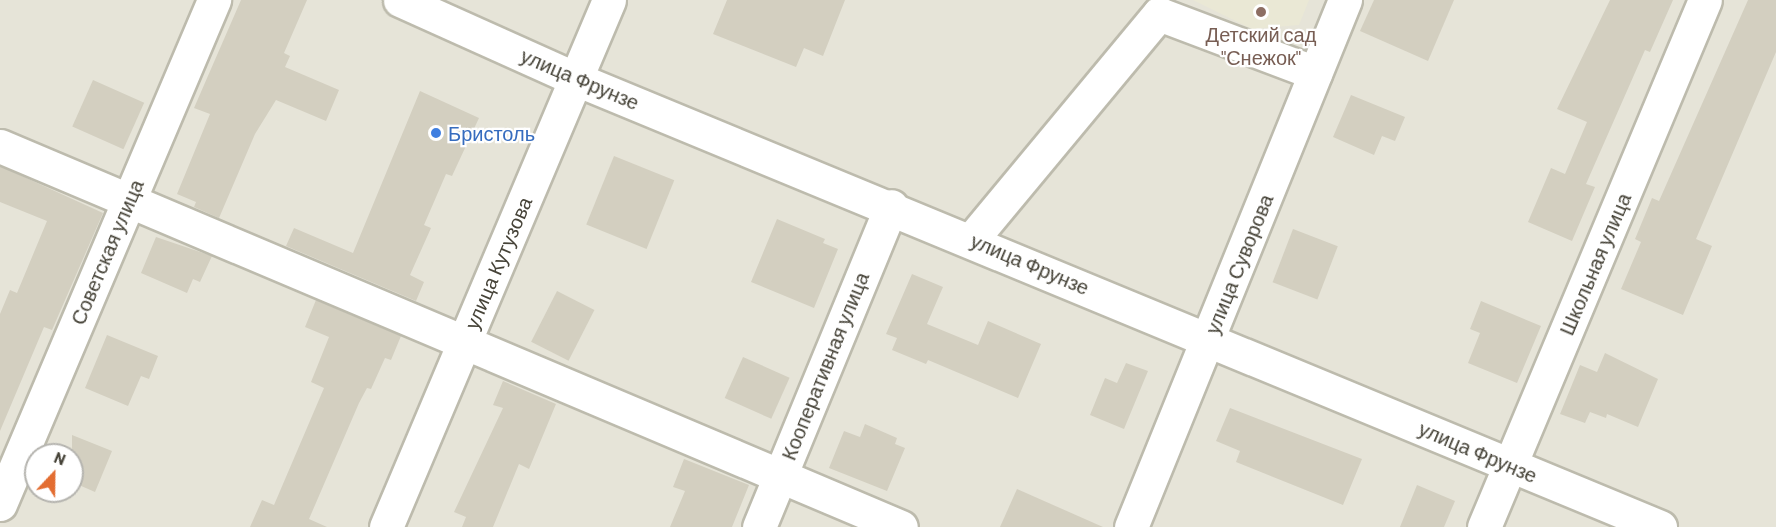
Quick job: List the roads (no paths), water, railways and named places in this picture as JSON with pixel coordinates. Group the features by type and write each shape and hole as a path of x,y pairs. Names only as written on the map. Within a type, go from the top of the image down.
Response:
{"street":[{"name":"Советская улица","path":"0,504 214,0"},
{"name":"улица Фрунзе","path":"400,0 576,79 972,239 1660,527"},
{"name":"улица Кутузова","path":"387,527 609,0"},
{"name":"улица Суворова","path":"1131,527 1209,339 1344,0"},
{"name":"Школьная улица","path":"1484,527 1705,0"},
{"path":"972,239 1160,14 1315,73"},
{"path":"0,146 901,527"},
{"name":"Кооперативная улица","path":"759,527 891,206"}],"place":[{"name":"Детский сад \"Снежок\"","path":"1261,12"},
{"name":"Бристоль","path":"436,133"}]}
